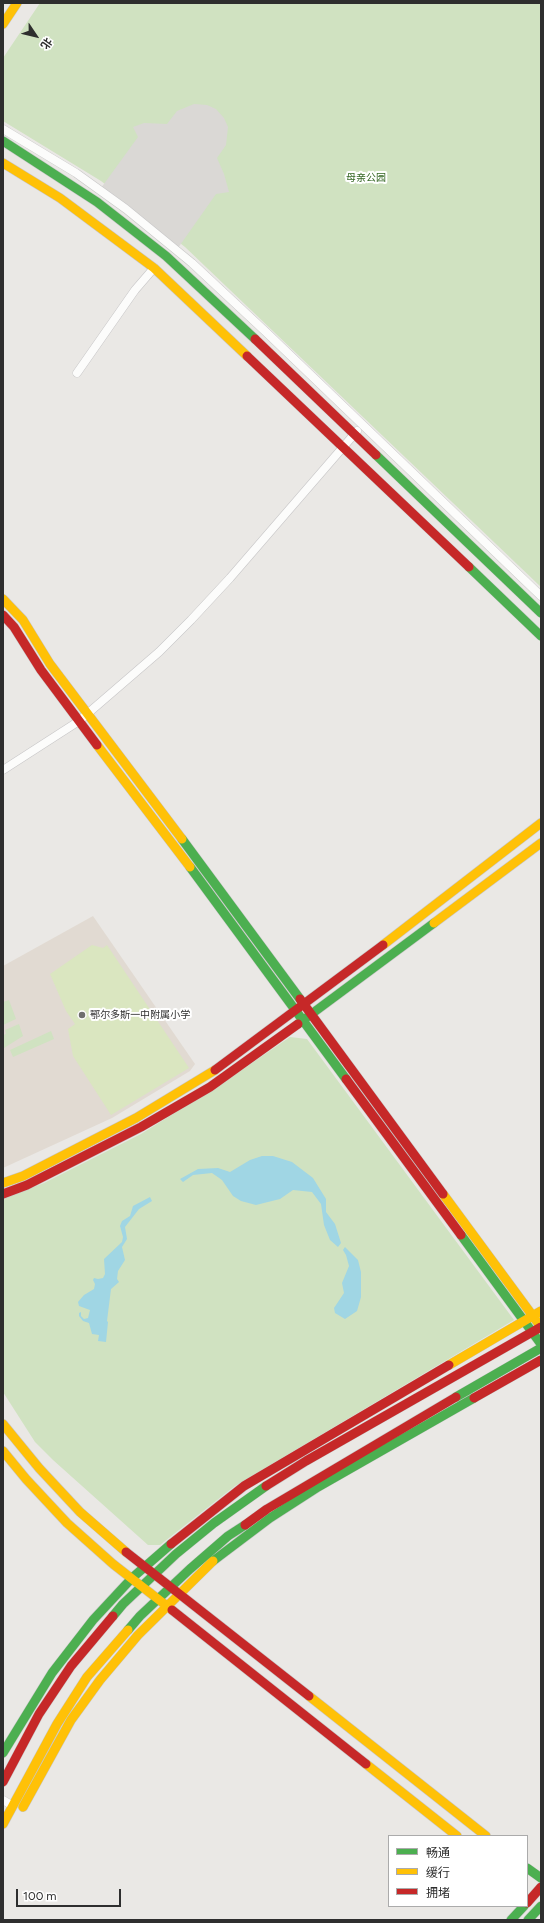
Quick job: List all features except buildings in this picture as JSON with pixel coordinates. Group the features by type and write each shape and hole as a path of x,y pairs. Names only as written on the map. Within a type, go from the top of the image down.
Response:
{"street":[{"path":"3,24 17,3"},
{"path":"3,128 76,173 126,209 172,247 267,333 362,426 541,596"},
{"path":"3,142 81,191 120,219 166,256 355,434 541,613"},
{"path":"3,163 60,198 154,268 541,636"},
{"path":"76,373 135,290 154,268"},
{"path":"3,770 88,714 121,686 191,620 362,426"},
{"path":"3,599 23,620 50,664 541,1327 533,1333 306,1461 262,1489 214,1523 154,1574 122,1604 71,1666 39,1714 3,1782"},
{"path":"3,615 14,627 41,670 541,1344"},
{"path":"3,1183 23,1176 136,1118 204,1078 304,1005 541,823"},
{"path":"3,1194 27,1185 141,1127 210,1087 311,1015 541,844"},
{"path":"3,1753 52,1673 93,1620 132,1578 179,1537 244,1486 523,1320 541,1311"},
{"path":"18,1806 57,1724 87,1677 140,1616 158,1598 228,1536 267,1508 393,1433 541,1348"},
{"path":"3,1824 18,1806 72,1720 100,1680 138,1635 215,1560 270,1518 332,1479 541,1360"},
{"path":"3,1424 38,1468 80,1512 178,1595 485,1835"},
{"path":"3,1451 26,1479 68,1523 141,1586 456,1835"},
{"path":"3,1800 18,1806"},
{"path":"528,1869 541,1878"},
{"path":"532,1896 541,1887"},
{"path":"528,1920 541,1906"},
{"path":"511,1920 523,1907"}],"shaded area":[{"path":"194,104 207,105 216,109 224,118 228,127 226,145 217,158 224,174 229,192 216,194 178,248 101,188 138,137 133,127 144,123 167,124 177,111"},
{"name":"鄂尔多斯一中附属小学","path":"93,916 195,1064 190,1071 112,1118 3,1168 3,966"}],"green space":[{"name":"母亲公园","path":"40,3 541,3 541,587 185,247 101,181 3,121 3,58"},
{"path":"92,945 103,948 107,945 189,1068 111,1115 73,1056 68,1029 75,1024 66,1011 50,974"},
{"path":"9,1000 16,1019 3,1025 3,1002"},
{"path":"19,1024 23,1036 4,1048 3,1035 6,1034 5,1030"},
{"path":"51,1031 54,1039 13,1057 10,1050"},
{"path":"290,1037 307,1039 514,1320 235,1486 160,1545 148,1545 35,1442 3,1392 3,1199 44,1183 141,1134 224,1082"}],"water":[{"path":"262,1156 273,1156 292,1162 313,1178 326,1199 326,1212 335,1224 341,1243 338,1247 330,1240 324,1225 321,1204 312,1192 293,1190 280,1199 256,1205 241,1201 233,1196 222,1180 212,1173 193,1175 183,1182 180,1179 198,1169 218,1168 230,1172 250,1160"},
{"path":"150,1197 152,1201 139,1209 125,1227 127,1239 122,1247 125,1260 118,1271 117,1279 119,1282 111,1289 106,1342 98,1341 99,1335 92,1334 89,1323 83,1321 79,1316 79,1313 81,1312 81,1316 84,1319 88,1318 90,1310 79,1306 78,1302 84,1295 94,1289 94,1278 103,1278 105,1274 104,1259 122,1242 123,1237 120,1226 122,1221 130,1216 133,1206"},
{"path":"345,1247 358,1260 361,1272 361,1297 357,1311 345,1319 335,1313 334,1308 344,1293 342,1283 349,1266 343,1250"}],"traffic: fast":[{"path":"3,141 97,202 166,256 255,339"},
{"path":"376,455 541,613"},
{"path":"469,567 541,636"},
{"path":"182,839 300,999"},
{"path":"190,867 346,1079"},
{"path":"298,1024 434,923"},
{"path":"461,1235 541,1344"},
{"path":"456,1397 541,1348"},
{"path":"213,1561 270,1518 318,1487 474,1398"},
{"path":"113,1616 123,1604 176,1554 214,1523 266,1486"},
{"path":"128,1630 140,1616 190,1569 228,1536 245,1525"},
{"path":"3,1753 52,1673 93,1620 132,1578 171,1544"},
{"path":"528,1869 541,1878"},
{"path":"528,1920 541,1906"},
{"path":"511,1920 523,1907"}],"traffic: slow":[{"path":"3,24 17,3"},
{"path":"3,163 60,198 154,268 247,356"},
{"path":"3,599 23,620 50,664 182,839"},
{"path":"97,745 190,867"},
{"path":"383,945 541,823"},
{"path":"434,923 541,843"},
{"path":"3,1183 23,1176 136,1118 215,1070"},
{"path":"443,1194 541,1327"},
{"path":"449,1365 541,1311"},
{"path":"3,1424 39,1468 80,1512 126,1552"},
{"path":"3,1451 26,1479 67,1523 113,1564 172,1610"},
{"path":"23,1807 71,1720 100,1680 138,1635 213,1561"},
{"path":"3,1824 57,1724 87,1677 128,1630"},
{"path":"309,1696 485,1835"},
{"path":"366,1764 456,1835"}],"traffic: jam":[{"path":"255,339 376,455"},
{"path":"247,356 469,567"},
{"path":"3,615 14,627 41,670 97,745"},
{"path":"215,1070 383,945"},
{"path":"300,999 443,1194"},
{"path":"3,1194 27,1185 141,1127 210,1087 298,1024"},
{"path":"346,1079 461,1235"},
{"path":"266,1486 306,1461 541,1327"},
{"path":"474,1398 541,1360"},
{"path":"171,1544 244,1486 449,1365"},
{"path":"245,1525 267,1509 456,1397"},
{"path":"126,1552 309,1696"},
{"path":"172,1610 366,1764"},
{"path":"3,1782 39,1714 71,1666 113,1616"},
{"path":"528,1902 541,1887"}],"place":[{"name":"鄂尔多斯一中附属小学","path":"82,1015"}]}
